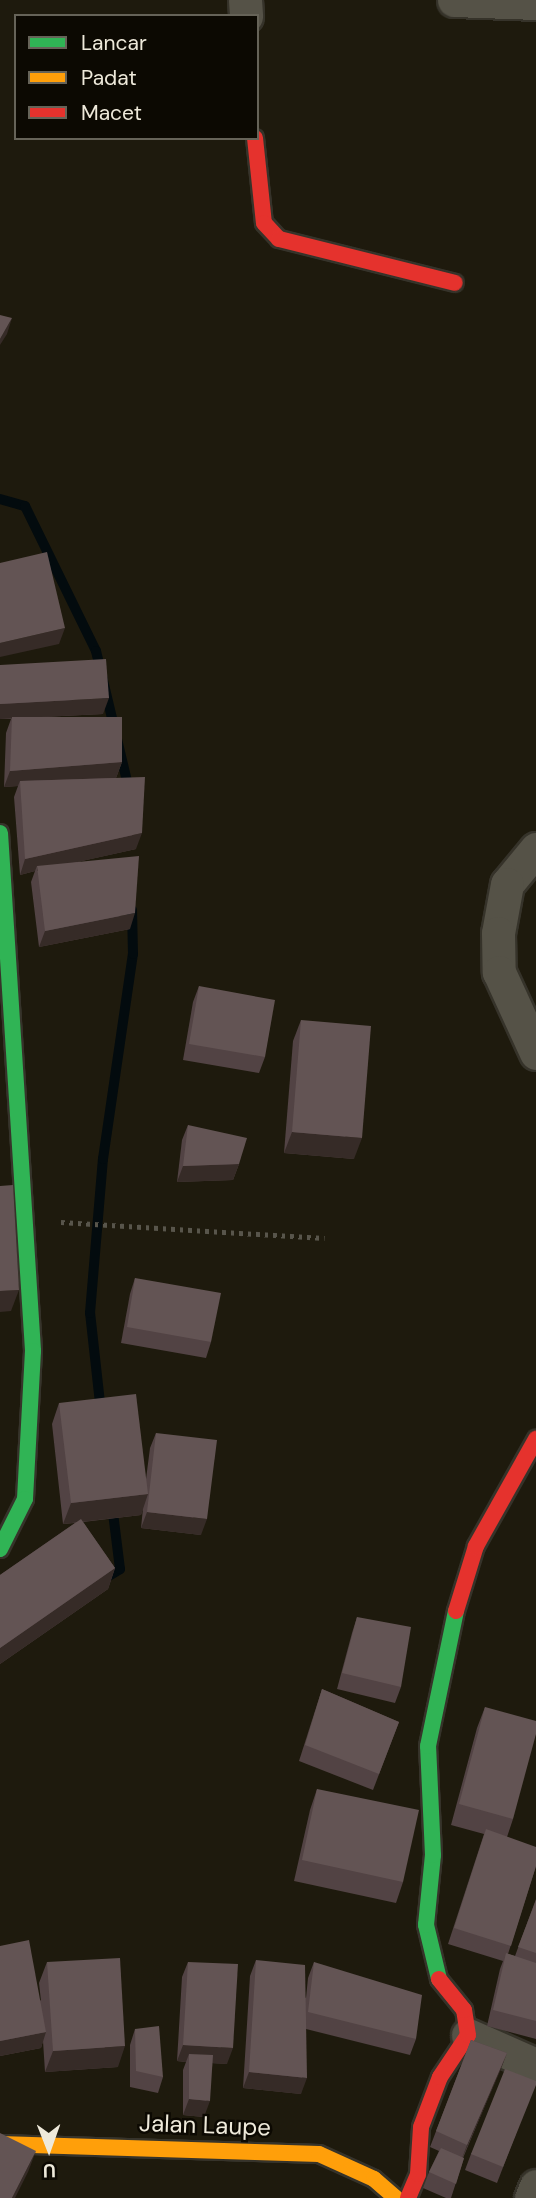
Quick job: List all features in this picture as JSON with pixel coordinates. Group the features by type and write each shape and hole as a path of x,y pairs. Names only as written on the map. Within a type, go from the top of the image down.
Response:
{"street":[{"path":"454,0 536,3"},
{"path":"255,140 264,223 279,239 456,283"},
{"path":"0,833 33,1350 24,1499 0,1549"},
{"path":"536,849 507,884 498,933 499,972 536,1053"},
{"path":"408,2198 418,2174 421,2127 440,2077 468,2035 464,2010 442,1989 426,1925 433,1855 428,1746 443,1651 476,1546 536,1439"},
{"path":"468,2035 536,2064"},
{"name":"Jalan Laupe","path":"0,2144 319,2154 374,2179 396,2198"},
{"path":"531,2198 536,2186"}],"path":[{"path":"74,1223 325,1238"}],"building":[{"path":"0,315 12,318 0,339"},
{"path":"47,552 65,628 0,643 0,563"},
{"path":"106,659 109,698 0,704 0,665"},
{"path":"12,717 122,717 122,762 10,771"},
{"path":"145,777 142,833 25,859 20,781"},
{"path":"139,856 135,913 45,931 37,866"},
{"path":"199,986 275,1000 265,1057 189,1044"},
{"path":"301,1020 371,1026 362,1138 292,1132"},
{"path":"188,1125 247,1138 239,1164 183,1166"},
{"path":"13,1185 19,1290 0,1291 0,1186"},
{"path":"135,1278 221,1293 211,1342 127,1327"},
{"path":"136,1394 148,1494 71,1503 59,1403"},
{"path":"156,1433 217,1440 207,1519 147,1512"},
{"path":"81,1519 115,1568 0,1648 0,1575"},
{"path":"357,1617 411,1627 401,1687 342,1673"},
{"path":"322,1689 399,1722 379,1774 305,1745"},
{"path":"485,1707 536,1721 536,1734 513,1819 459,1804"},
{"path":"317,1789 419,1810 403,1882 302,1860"},
{"path":"486,1829 536,1847 536,1866 511,1946 454,1928"},
{"path":"536,1900 536,1953 518,1947"},
{"path":"29,1940 46,2032 0,2041 0,1946"},
{"path":"506,1953 536,1963 536,2021 493,2010"},
{"path":"120,1958 125,2046 53,2051 47,1962"},
{"path":"256,1960 305,1965 307,2078 249,2072"},
{"path":"188,1962 238,1964 233,2048 183,2045"},
{"path":"314,1962 422,1995 416,2039 308,2012"},
{"path":"159,2026 163,2077 136,2071 135,2029"},
{"path":"471,2040 507,2053 467,2145 436,2131"},
{"path":"189,2054 213,2055 210,2101 189,2099"},
{"path":"505,2069 536,2081 536,2085 503,2167 471,2154"},
{"path":"0,2133 36,2151 12,2198 0,2198"},
{"path":"441,2148 464,2158 456,2184 429,2172"}],"waterway":[{"path":"0,499 25,506 96,651 129,789"},
{"path":"101,1412 90,1313 103,1159 133,954 132,910"},
{"path":"102,1580 120,1569 112,1505"}],"traffic: fast":[{"path":"0,833 33,1351 25,1499 0,1549"},
{"path":"439,1979 426,1925 433,1855 428,1746 456,1611"}],"traffic: slow":[{"path":"0,2144 319,2154 374,2179 396,2198"}],"traffic: jam":[{"path":"255,140 264,223 279,239 455,283"},
{"path":"456,1611 476,1546 536,1439"},
{"path":"408,2198 418,2174 421,2127 440,2077 468,2035 464,2010 439,1979"}]}
